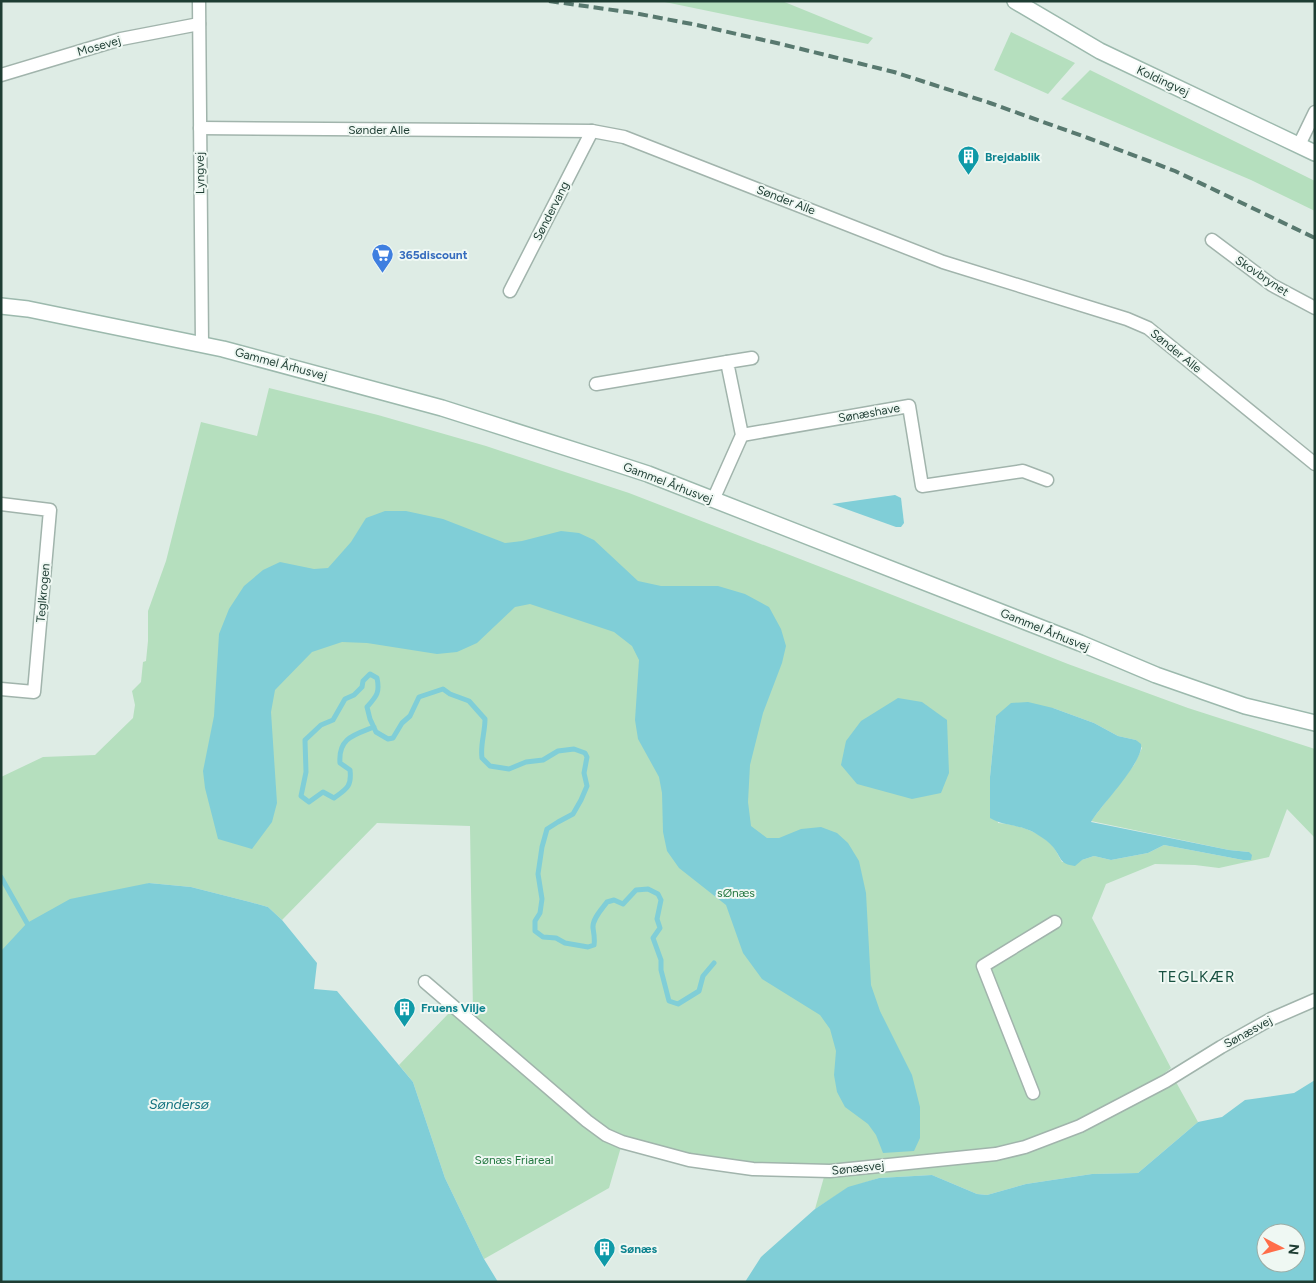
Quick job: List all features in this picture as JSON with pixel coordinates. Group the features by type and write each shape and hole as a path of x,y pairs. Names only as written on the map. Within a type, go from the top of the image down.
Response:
{"street":[{"name":"Lyngvej","path":"199,1 202,344"},
{"name":"Koldingvej","path":"1015,1 1100,51 1315,154"},
{"name":"Mosevej","path":"1,75 121,39 199,24"},
{"path":"1299,145 1315,112"},
{"name":"Sønder Alle","path":"200,128 592,131 624,137 943,262 1127,319 1148,328 1315,464"},
{"name":"Søndervang","path":"510,291 592,131"},
{"name":"Skovbrynet","path":"1212,240 1272,285 1315,308"},
{"name":"Gammel Århusvej","path":"1,306 37,311 202,344 377,390 487,422 630,468 1080,643 1156,676 1245,706 1315,723"},
{"path":"596,384 752,358"},
{"path":"713,500 742,435 727,362"},
{"name":"Sønæshave","path":"742,435 909,406 922,486 1023,471 1048,480"},
{"name":"Teglkrogen","path":"1,504 50,510 34,692 1,689"},
{"path":"1033,1093 983,966 1055,922"},
{"name":"Sønæsvej","path":"425,982 586,1121 606,1136 622,1142 697,1161 753,1169 830,1171 996,1154 1025,1147 1108,1113 1271,1019 1315,1000"}],"green space":[{"path":"660,1 782,1 873,38 868,44"},
{"path":"1011,32 1075,63 1048,94 994,70"},
{"path":"1090,70 1315,181 1315,211 1251,180 1061,99"},
{"name":"sØnæs","path":"269,388 378,415 486,446 629,493 1068,664 1188,708 1315,749 1315,838 1287,809 1269,857 1219,868 1155,864 1106,884 1092,918 1171,1068 1152,1083 1059,1131 1001,1148 838,1164 789,1166 756,1164 677,1152 608,1131 477,1020 473,1013 470,826 377,823 282,920 268,907 191,887 149,883 1,954 1,777 43,757 95,755 133,718 135,705 132,691 141,682 143,662 146,661 148,611 166,561 201,422 257,436","holes":["1053,708 1094,723 1118,736 1136,740 1142,748 1134,765 1091,821 1229,850 1249,852 1243,860 1164,845 1148,853 1111,860 1094,856 1082,860 1062,862 1052,845 1034,832 1013,825 998,823 990,777 996,716"]},
{"name":"Sønæs Friareal","path":"449,1013 454,1013 621,1147 609,1188 484,1259 445,1178 413,1082 399,1065"},
{"path":"1176,1082 1198,1122 1138,1173 1092,1174 1026,1184 987,1195 977,1194 932,1175 879,1178 848,1188 815,1209 824,1177 1042,1147 1071,1136"}],"water":[{"path":"895,495 901,498 904,523 901,527 896,527 832,504"},
{"path":"385,511 406,511 443,519 505,543 522,541 561,531 579,533 594,540 638,581 661,586 718,586 745,594 769,607 781,629 786,646 782,663 763,713 750,765 748,802 751,826 767,838 779,838 801,829 821,827 837,833 848,843 859,861 866,893 871,985 880,1011 912,1075 920,1107 920,1138 914,1151 883,1153 876,1135 868,1124 845,1107 837,1092 834,1075 836,1051 830,1029 820,1015 762,979 743,953 726,905 679,868 667,851 663,832 662,793 659,777 638,739 635,720 639,660 632,646 614,632 530,604 515,607 477,643 457,652 437,654 367,643 342,642 312,652 275,690 271,712 277,803 272,822 252,849 218,839 205,788 203,771 214,716 219,634 229,609 244,586 263,570 280,562 314,569 328,568 351,542 366,518"},
{"path":"898,698 922,702 947,720 949,773 941,793 912,799 857,784 841,765 846,741 861,721"},
{"path":"1028,702 1053,708 1094,723 1118,736 1136,740 1141,744 1140,752 1129,772 1091,822 1229,850 1249,852 1252,855 1251,860 1164,845 1148,853 1111,860 1094,856 1082,860 1075,866 1063,862 1050,843 1032,831 990,818 990,777 996,716 1011,703"},
{"name":"Søndersø","path":"149,883 191,887 268,907 282,920 317,963 314,989 337,991 413,1082 445,1178 484,1259 498,1282 1,1282 1,951 27,923 70,899"},
{"path":"1315,1080 1315,1282 745,1282 761,1257 815,1209 848,1187 879,1178 932,1175 977,1194 987,1195 1026,1184 1092,1174 1138,1173 1198,1122 1222,1117 1245,1100 1294,1093"}],"waterway":[{"path":"374,727 367,730 360,732 354,735 342,748 340,763 350,770 350,780 345,790 334,798 323,792 309,802 301,796 306,772 305,740 321,725 333,720 345,699 354,695 362,687 363,681 370,674 377,678 378,687 375,697 367,707 370,719 376,732 388,739 393,738 402,723 410,716 419,697 443,689 450,694 469,701 485,719 482,758 490,766 509,769 526,762 543,760 558,751 574,749 585,753 587,757 584,773 587,786 581,800 573,814 547,829 538,874 542,899 540,913 535,921 535,931 543,937 556,938 565,943 588,947 594,945 594,921 607,902 614,900 623,904 636,890 648,889 658,894 661,900 657,919 660,928 653,938 661,960 661,970 669,1001 678,1004 699,991 703,976 714,963"},
{"path":"1,877 27,923"}],"railway":[{"path":"549,1 634,13 697,25 894,72 990,103 1175,171 1315,238"}],"place":[{"name":"Brejdablik","path":"969,176"},
{"name":"365discount","path":"383,274"},
{"name":"Fruens Vilje","path":"405,1027"},
{"name":"Sønæs","path":"604,1268"}],"district":[{"name":"TEGLKÆR","path":"1197,977"}]}
